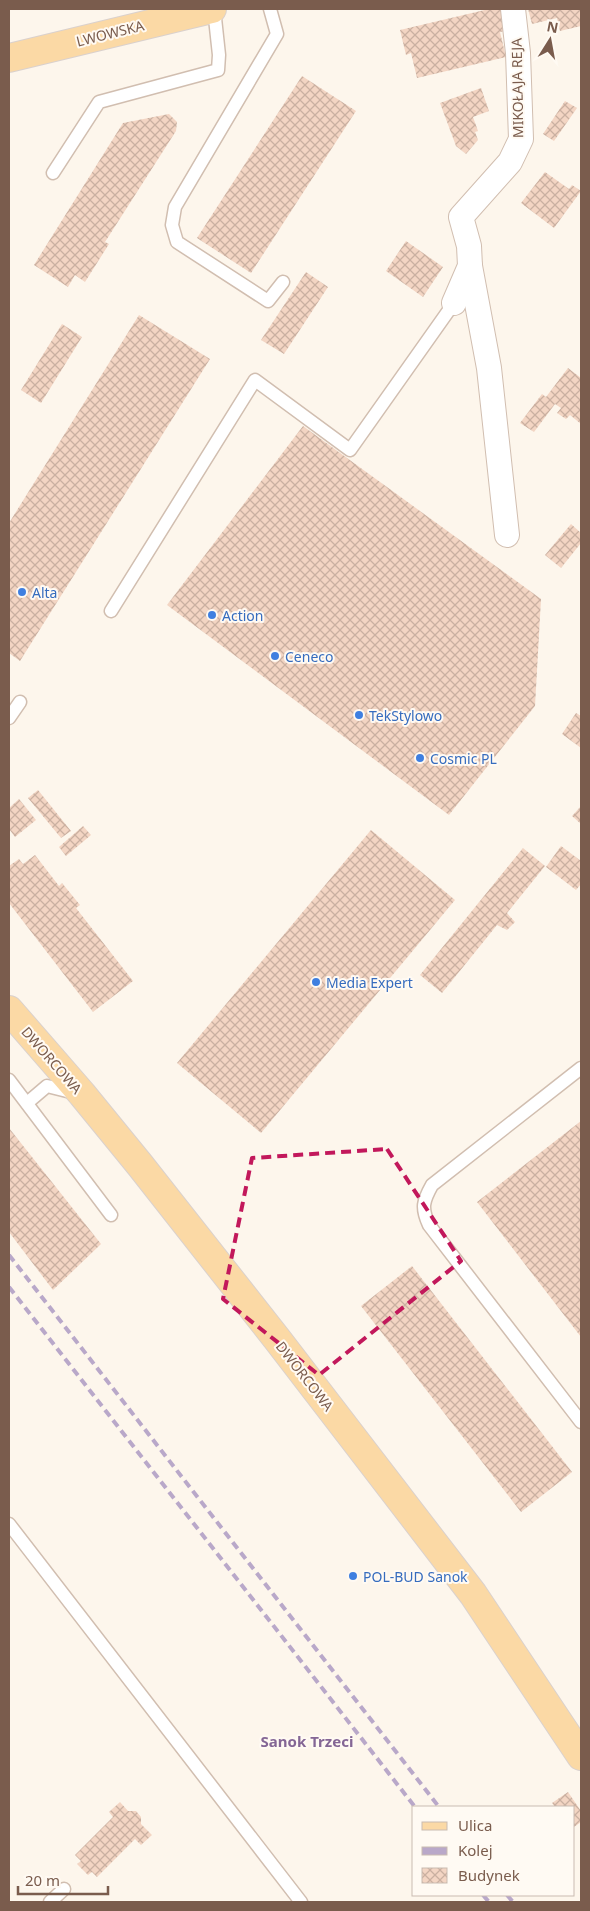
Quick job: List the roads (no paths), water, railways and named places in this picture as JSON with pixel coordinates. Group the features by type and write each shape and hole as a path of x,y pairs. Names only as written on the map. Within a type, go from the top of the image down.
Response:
{"main road":[{"name":"LWOWSKA","path":"9,58 213,9"},
{"name":"DWORCOWA","path":"9,1010 82,1094 278,1340 473,1594 581,1756"}],"street":[{"name":"MIKOŁAJA REJA","path":"507,535 489,368 470,266 469,246 461,217 510,162 521,139 518,53 513,9"},
{"name":"MIKOŁAJA REJA","path":"454,304 470,266"}],"lane":[{"path":"53,173 99,102 218,70 219,55 213,9"},
{"path":"270,9 277,34 175,207 172,225 178,242 268,301 283,282"},
{"path":"111,611 255,380 350,450 454,304"},
{"path":"9,718 20,702"},
{"path":"581,1068 432,1185 425,1197 423,1212 429,1225 581,1422"},
{"path":"9,1080 111,1216"},
{"path":"27,1103 47,1086 82,1094"},
{"path":"9,1524 301,1902"},
{"path":"50,1902 64,1889"}],"railway":[{"path":"9,1255 438,1806"},
{"path":"9,1287 414,1806"},
{"path":"484,1896 489,1902"},
{"path":"508,1896 513,1902"}],"place":[{"name":"Alta","path":"22,592"},
{"name":"Action","path":"212,615"},
{"name":"Ceneco","path":"275,656"},
{"name":"TekStylowo","path":"359,715"},
{"name":"Cosmic PL","path":"420,758"},
{"name":"Media Expert","path":"316,982"},
{"name":"POL-BUD Sanok","path":"353,1576"}],"district":[{"name":"Sanok Trzeci","path":"307,1741"}]}
